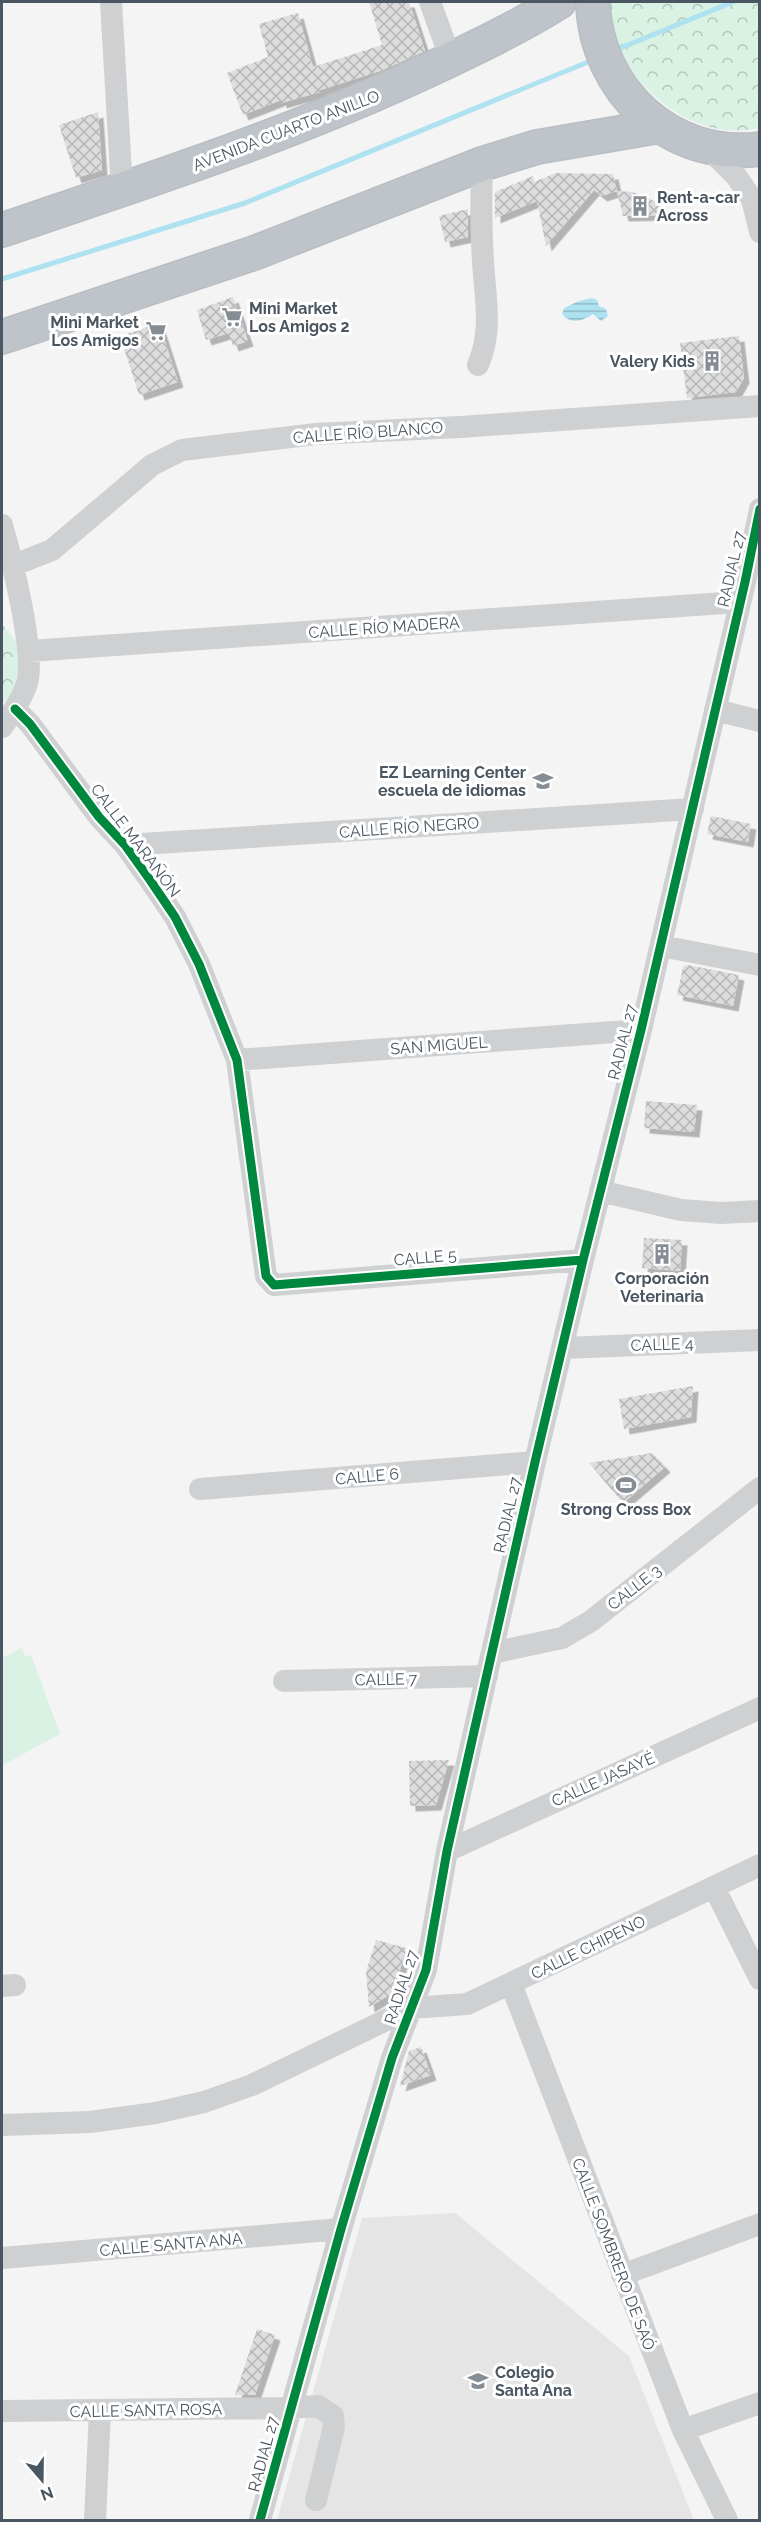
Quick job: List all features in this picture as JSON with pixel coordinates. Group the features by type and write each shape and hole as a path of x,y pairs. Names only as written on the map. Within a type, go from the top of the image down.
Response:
{"highway":[{"name":"AVENIDA CUARTO ANILLO","path":"2,230 224,156 372,97 521,26 559,2"},
{"path":"593,2 595,32 610,72 628,98 660,126 682,138 706,146 742,151 759,149"},
{"path":"2,337 254,253 482,164 537,147 660,126"},
{"path":"2,322 92,307"}],"street":[{"path":"111,2 122,190"},
{"path":"430,2 451,60"},
{"path":"706,146 736,176 752,199 759,232"},
{"path":"478,365 486,346 487,307 481,217 482,164"},
{"name":"CALLE RÍO BLANCO","path":"14,565 52,550 152,465 182,450 316,434 460,427 759,406"},
{"name":"RADIAL 27","path":"260,2520 341,2229 392,2058 426,1970 447,1851 535,1462 661,946 759,509"},
{"name":"CALLE MARAÑÓN","path":"2,525 14,565 10,600 29,651 28,681 8,718 30,723 99,817 125,845 180,927 199,964 237,1060 266,1276 270,1282"},
{"name":"CALLE RÍO MADERA","path":"29,651 739,602"},
{"path":"715,710 759,721"},
{"name":"CALLE RÍO NEGRO","path":"125,845 693,809"},
{"path":"661,946 759,965"},
{"name":"SAN MIGUEL","path":"237,1060 641,1030"},
{"path":"600,1191 681,1210 759,1211"},
{"name":"CALLE 5","path":"270,1282 274,1285 583,1260"},
{"name":"CALLE 4","path":"564,1348 759,1340"},
{"name":"CALLE 6","path":"200,1489 535,1462"},
{"name":"CALLE 3","path":"492,1653 562,1638 591,1621 759,1488"},
{"name":"CALLE 7","path":"284,1681 487,1676"},
{"name":"CALLE JASAYÉ","path":"447,1851 759,1708"},
{"name":"CALLE CHIPENO","path":"411,2008 467,2004 759,1865"},
{"path":"714,1887 759,1979"},
{"name":"CALLE SOMBRERO DE SAÓ","path":"511,1984 621,2275 683,2430 727,2520"},
{"path":"2,2125 90,2122 156,2113 204,2102 252,2085 411,2008"},
{"path":"621,2275 759,2224"},
{"name":"CALLE SANTA ANA","path":"2,2258 341,2229"},
{"path":"683,2430 759,2403"},
{"name":"CALLE SANTA ROSA","path":"2,2411 318,2406 333,2416 334,2427 316,2500"},
{"path":"95,2520 100,2410"}],"shaded area":[{"name":"Colegio Santa Ana","path":"455,2213 629,2356 694,2520 277,2520 362,2218"}],"green space":[{"path":"611,2 759,2 759,128 732,130 706,125 680,114 657,98 637,78 622,54 613,28"},
{"path":"2,625 18,645 22,645 14,692 2,704"},
{"path":"21,1648 26,1657 31,1655 60,1734 3,1765 2,1658"}],"water":[{"path":"592,298 597,300 599,306 606,309 608,316 601,321 593,314 573,321 562,314 564,308"}],"building":[{"path":"369,2 409,2 425,51 380,71 320,90 320,92 281,103 281,100 243,115 227,73 268,57 259,24 298,13 313,67 382,45"},
{"path":"98,112 102,170 76,178 59,125"},
{"path":"556,173 613,174 617,191 602,196 594,190 546,246 537,201 495,218 495,192 533,176 534,182"},
{"name":"Rent-a-car Across","path":"617,191 633,192 657,202 668,215 623,216"},
{"path":"468,209 468,237 445,242 439,216"},
{"path":"233,297 248,341 233,346 229,333 206,340 197,310"},
{"path":"159,323 178,382 139,395 120,336"},
{"name":"Valery Kids","path":"739,336 744,378 736,392 687,398 680,343"},
{"path":"711,816 751,824 748,842 707,834"},
{"path":"688,965 739,975 733,1006 677,995 683,967"},
{"path":"646,1101 697,1105 694,1132 644,1128"},
{"name":"Corporación Veterinaria","path":"644,1238 682,1240 680,1271 642,1268"},
{"path":"693,1386 691,1417 624,1429 619,1399"},
{"name":"Strong Cross Box","path":"652,1453 665,1467 623,1503 589,1463"},
{"path":"449,1760 436,1805 410,1806 409,1761"},
{"path":"376,1940 406,1948 395,1988 389,1995 369,2007 366,1972"},
{"path":"421,2047 431,2075 400,2086 409,2051"},
{"path":"257,2329 275,2335 255,2395 235,2395"}],"waterway":[{"path":"618,49 733,2"},
{"path":"2,279 245,203 588,62"}],"cycle path":[{"path":"260,2520 341,2229 392,2058 426,1970 447,1851 535,1462 641,1030 760,509"},
{"path":"15,709 30,724 99,817 125,845 175,917 199,964 237,1060 266,1276 274,1285 583,1260"}],"place":[{"name":"Rent-a-car Across","path":"640,206"},
{"name":"Mini Market Los Amigos 2","path":"232,317"},
{"name":"Mini Market Los Amigos","path":"156,331"},
{"name":"Valery Kids","path":"712,361"},
{"name":"EZ Learning Center escuela de idiomas","path":"543,781"},
{"name":"Corporación Veterinaria","path":"662,1254"},
{"name":"Strong Cross Box","path":"626,1485"},
{"name":"Colegio Santa Ana","path":"478,2381"}]}
